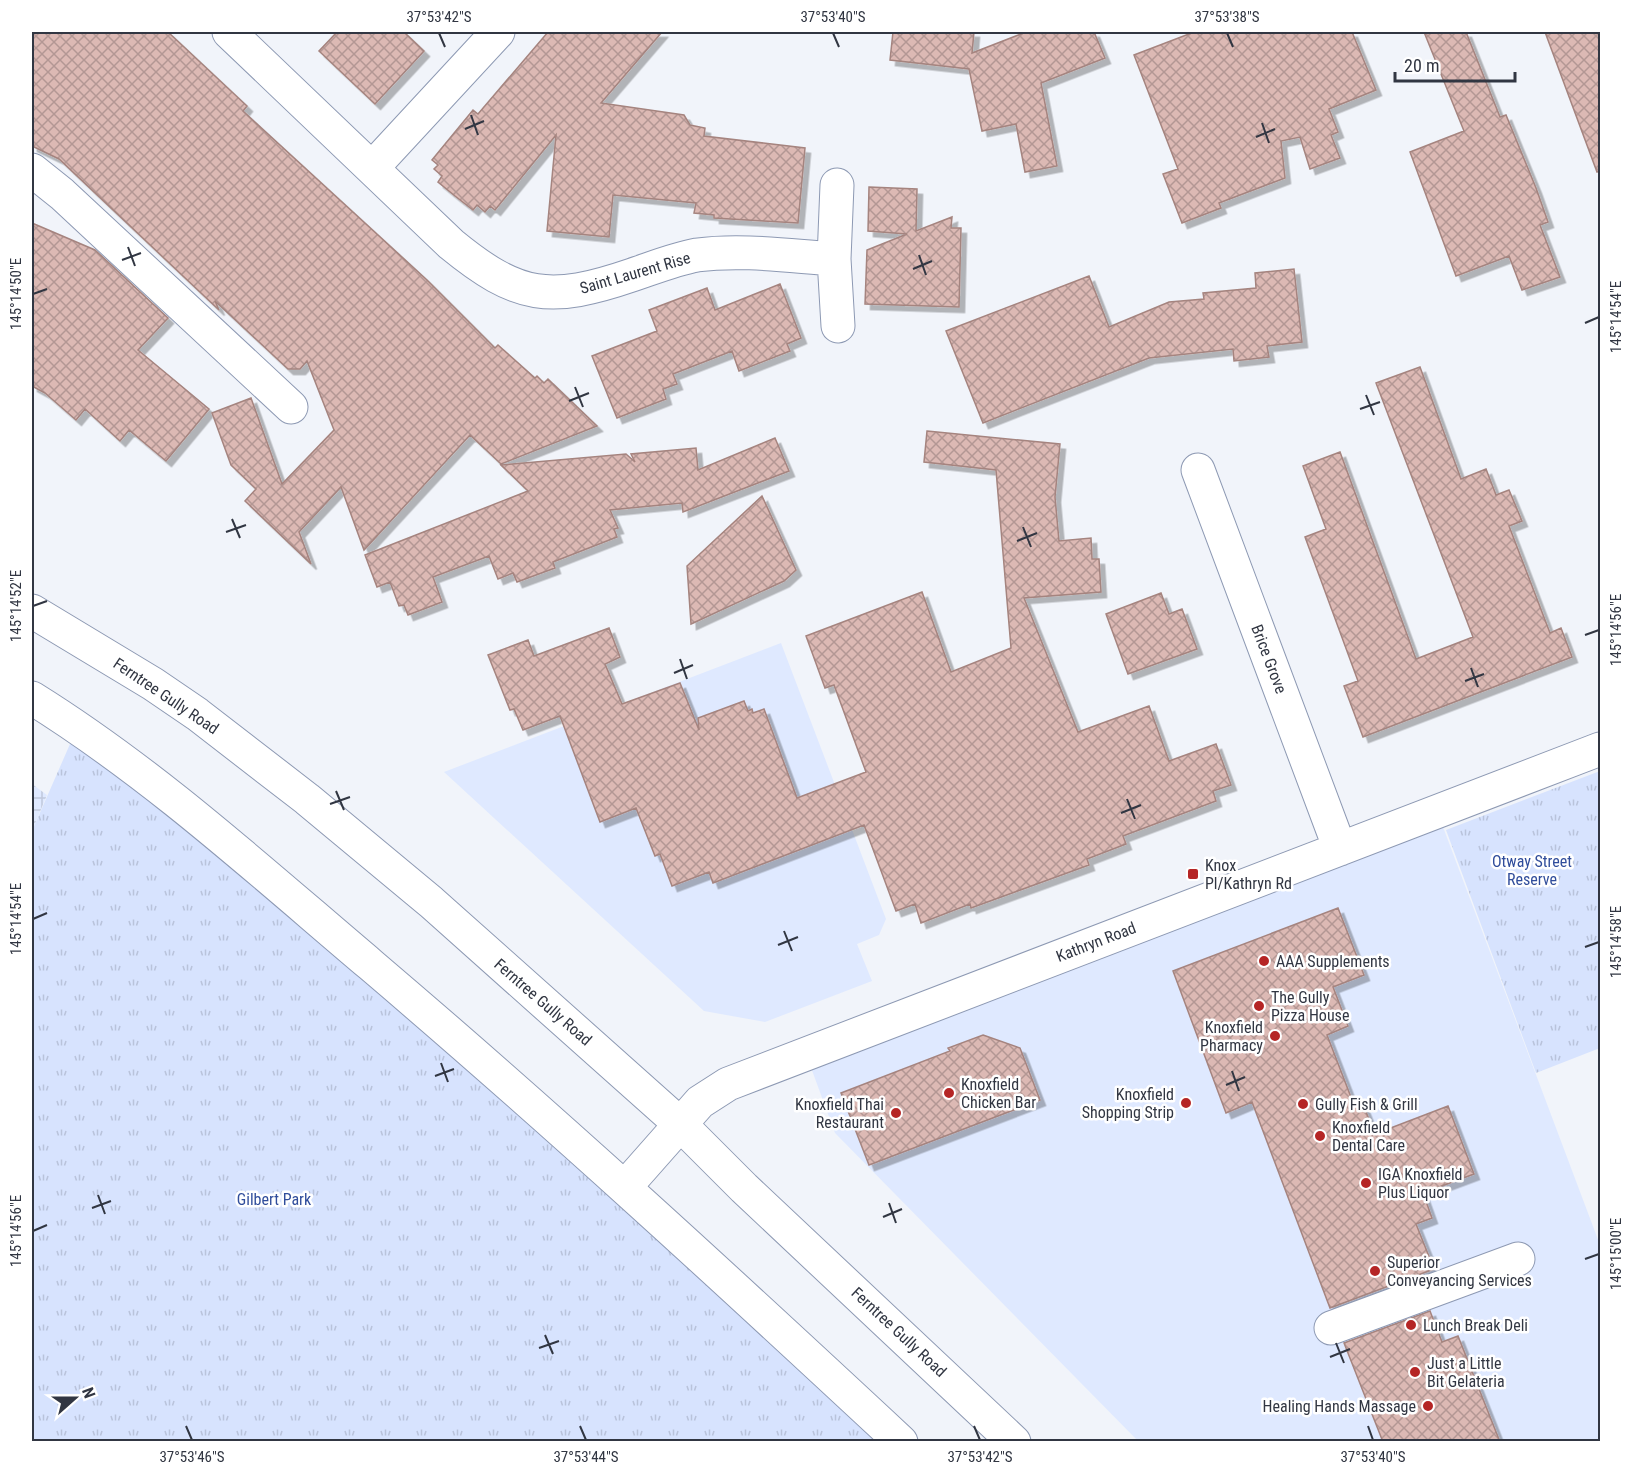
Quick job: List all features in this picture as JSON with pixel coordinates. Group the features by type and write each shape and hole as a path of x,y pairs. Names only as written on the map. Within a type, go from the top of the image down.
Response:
{"street":[{"name":"Saint Laurent Rise","path":"229,32 467,257 497,278 523,290 566,292 617,280 695,256 723,252 834,259"},
{"path":"373,167 498,32"},
{"path":"32,170 62,194 291,407"},
{"path":"837,185 834,259 838,326"},
{"name":"Brice Grove","path":"1198,470 1340,849"},
{"name":"Ferntree Gully Road","path":"32,611 170,696 307,799 431,902 680,1124 744,1188 1014,1442"},
{"path":"32,698 116,755 281,888 455,1036 625,1187 902,1442"},
{"name":"Kathryn Road","path":"625,1187 700,1102 745,1077 1600,749"},
{"path":"1331,1328 1518,1259"}],"shaded area":[{"path":"781,643 886,919 879,935 857,944 872,981 765,1022 704,1011 444,772"},
{"path":"32,784 47,795 32,831"},
{"name":"Knoxfield Shopping Strip","path":"1437,811 1600,1245 1600,1441 1138,1441 835,1133 806,1054"}],"green space":[{"name":"Gilbert Park","path":"77,728 901,1442 32,1442 32,831"},
{"name":"Otway Street Reserve","path":"1600,771 1600,1048 1536,1073 1446,830"}],"building":[{"path":"32,32 168,32 247,106 243,111 427,280 495,348 498,345 535,378 537,376 544,383 548,379 597,426 501,464 470,435 364,550 341,487 299,532 311,564 245,501 256,489 231,465 212,413 251,398 282,484 334,430 307,361 300,369 288,369 215,301 219,310 59,159 32,146"},
{"path":"337,32 404,32 424,51 375,104 319,51"},
{"path":"548,32 662,32 601,103 684,115 690,125 705,128 704,136 805,148 798,223 714,218 714,215 694,213 696,203 613,195 609,237 547,231 556,135 495,210 490,206 485,212 477,205 473,210 438,182 442,176 434,169 438,165 432,160 473,110 478,114"},
{"path":"893,32 974,32 972,53 1026,32 1094,32 1105,58 1041,83 1057,166 1025,172 1016,124 982,131 969,69 890,60"},
{"path":"1194,32 1352,32 1376,90 1329,109 1338,132 1331,135 1340,158 1310,169 1300,137 1281,141 1285,178 1219,203 1221,208 1182,223 1163,174 1178,169 1134,55"},
{"path":"1424,32 1466,32 1500,117 1506,115 1536,188 1548,222 1540,225 1560,277 1522,290 1509,256 1456,276 1410,152 1464,131"},
{"path":"1545,32 1600,32 1600,171 1597,172"},
{"path":"869,187 917,189 916,231 952,217 951,228 961,228 959,307 865,304 867,250 907,234 868,231"},
{"path":"32,223 95,250 168,318 138,350 209,409 166,461 129,430 120,441 85,409 76,420 45,393 32,386"},
{"path":"1294,269 1302,342 1267,346 1269,357 1234,361 1233,349 1149,358 983,423 946,331 1089,276 1109,327 1169,302 1204,299 1203,293 1256,288 1255,273"},
{"path":"780,284 801,338 787,344 790,351 739,371 732,351 673,374 677,384 663,389 666,399 617,418 592,356 657,331 649,310 707,288 715,310"},
{"path":"1420,367 1461,479 1486,469 1496,495 1509,490 1522,521 1509,526 1550,633 1561,628 1572,657 1363,737 1344,686 1358,681 1305,537 1326,529 1303,466 1340,452 1416,659 1473,637 1376,383"},
{"path":"927,431 1060,444 1055,497 1059,541 1091,538 1092,559 1099,559 1101,592 1024,598 1078,732 1149,706 1169,761 1216,744 1231,785 1213,791 1216,801 1123,836 1126,844 1087,859 1089,865 971,908 970,904 921,923 915,904 896,911 864,825 713,883 709,872 672,886 660,854 655,856 636,808 600,822 560,716 523,730 514,709 510,710 488,655 528,640 534,656 609,628 620,657 605,664 622,704 680,683 699,730 698,718 744,701 748,711 752,709 753,713 764,709 797,798 866,772 834,685 825,688 806,636 922,592 951,672 1011,648 996,470 924,462"},
{"path":"775,438 789,471 683,512 682,503 610,510 618,528 614,529 617,537 553,562 555,568 517,582 513,573 498,579 489,556 433,577 442,602 408,615 404,605 399,606 390,582 377,587 365,555 528,491 501,465 626,454 635,462 631,454 696,448 698,470"},
{"path":"762,496 796,570 784,581 691,624 687,566"},
{"path":"1161,593 1169,614 1182,609 1197,649 1128,674 1106,614"},
{"path":"1338,908 1364,975 1333,987 1348,1026 1327,1035 1354,1105 1362,1102 1375,1134 1448,1106 1474,1174 1423,1193 1432,1218 1416,1224 1434,1269 1330,1308 1252,1102 1226,1113 1173,971"},
{"path":"983,1035 1020,1048 1040,1100 869,1165 841,1093 950,1051 948,1048"},
{"path":"1430,1311 1442,1342 1458,1336 1500,1442 1383,1442 1344,1343"}],"place":[{"name":"Knox Pl/Kathryn Rd","path":"1193,874"},
{"name":"AAA Supplements","path":"1264,961"},
{"name":"The Gully Pizza House","path":"1259,1006"},
{"name":"Knoxfield Pharmacy","path":"1275,1036"},
{"name":"Knoxfield Chicken Bar","path":"949,1093"},
{"name":"Knoxfield Shopping Strip","path":"1186,1103"},
{"name":"Gully Fish & Grill","path":"1303,1104"},
{"name":"Knoxfield Thai Restaurant","path":"896,1113"},
{"name":"Knoxfield Dental Care","path":"1320,1136"},
{"name":"IGA Knoxfield Plus Liquor","path":"1366,1183"},
{"name":"Superior Conveyancing Services","path":"1375,1271"},
{"name":"Lunch Break Deli","path":"1411,1325"},
{"name":"Just a Little Bit Gelateria","path":"1415,1372"},
{"name":"Healing Hands Massage","path":"1428,1406"}]}
